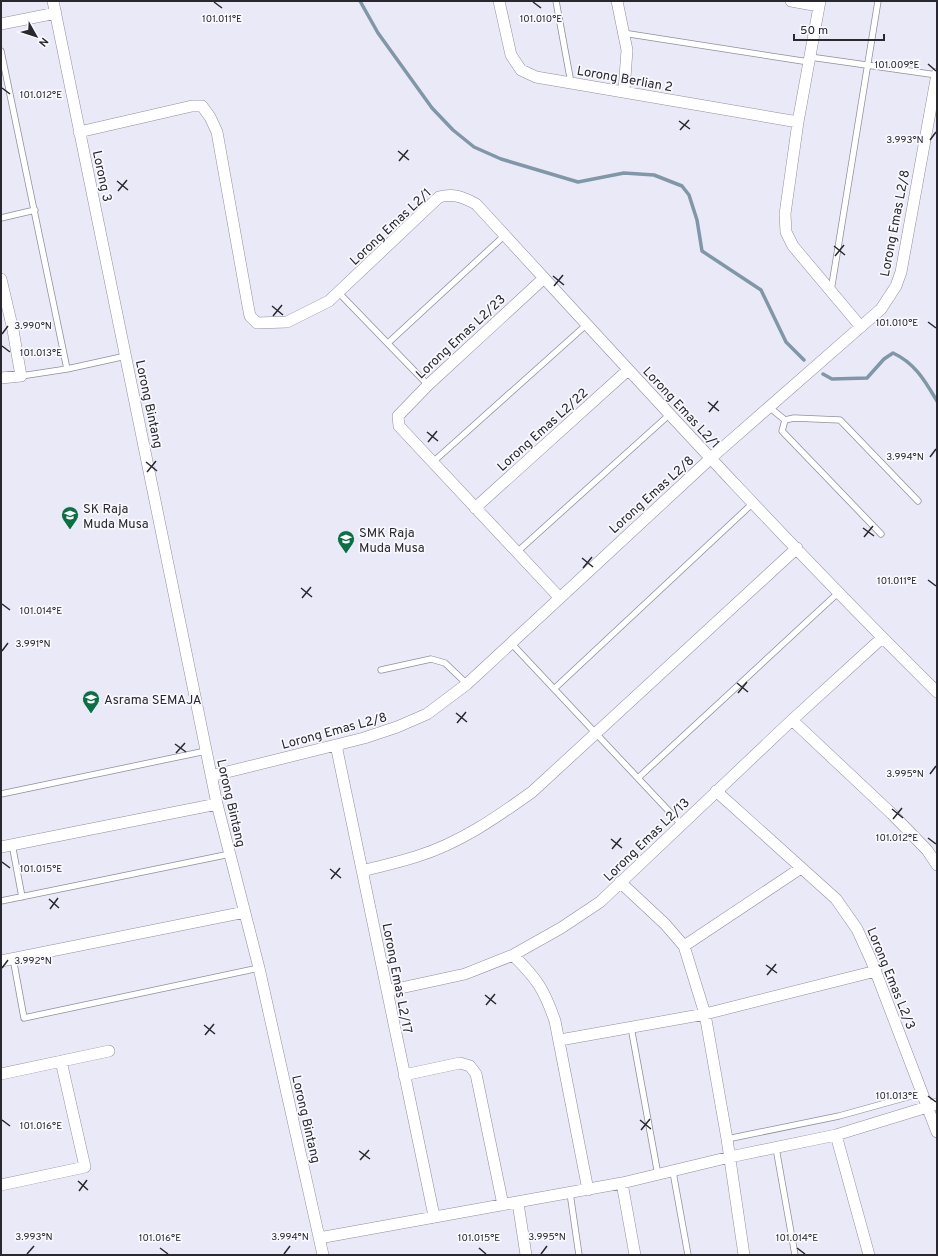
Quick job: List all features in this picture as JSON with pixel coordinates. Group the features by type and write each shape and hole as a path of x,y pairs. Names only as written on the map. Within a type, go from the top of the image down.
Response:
{"street":[{"name":"Lorong 3","path":"53,1 126,356"},
{"name":"Lorong Berlian 2","path":"499,1 510,55 521,70 536,77 798,122"},
{"path":"616,1 627,50 624,91"},
{"path":"791,1 819,4 798,122 785,214 786,232 793,246 861,327"},
{"path":"1,24 56,13"},
{"name":"Lorong Emas L2/8","path":"211,776 336,746 384,732 427,714 467,684 559,597 711,458 881,309 896,286 901,272 937,74"},
{"name":"Lorong Emas L2/1","path":"79,132 192,106 202,106 217,132 250,316 257,324 287,322 329,301 439,197 449,194 463,197 476,204 543,279 753,503 882,638 937,692"},
{"path":"1,279 13,330 20,376 1,378"},
{"name":"Lorong Emas L2/23","path":"433,462 399,426 398,416 405,407 428,385 543,279"},
{"name":"Lorong Bintang","path":"126,356 217,804 259,968 323,1255"},
{"name":"Lorong Emas L2/22","path":"475,508 628,370"},
{"path":"433,462 559,597"},
{"path":"362,871 420,856 459,839 494,818 532,792 797,548"},
{"name":"Lorong Emas L2/13","path":"387,991 465,974 513,955 561,928 600,902 716,791 882,638"},
{"path":"792,720 892,814 927,850 937,865"},
{"name":"Lorong Emas L2/17","path":"336,746 434,1216"},
{"name":"Lorong Emas L2/3","path":"716,791 836,899 857,929 876,971 922,1093 932,1106 937,1132"},
{"path":"6,845 217,804"},
{"path":"684,946 801,868"},
{"path":"620,882 665,924 684,946 705,1014 730,1157 744,1255"},
{"path":"1,961 245,912"},
{"path":"513,955 536,978 548,1000 560,1040 588,1190"},
{"path":"560,1040 705,1014 876,971"},
{"path":"1,1074 109,1051"},
{"path":"1,1185 85,1167 61,1061"},
{"path":"404,1075 460,1063 470,1066 476,1074 503,1205"},
{"path":"319,1238 622,1183 673,1172 730,1157 836,1135 932,1106"},
{"path":"836,1135 869,1255"},
{"path":"622,1183 635,1255"},
{"path":"518,1203 526,1255"}],"lane":[{"path":"556,1 571,82"},
{"path":"831,291 878,1"},
{"path":"623,33 809,60 868,65 937,74"},
{"path":"1,51 67,369"},
{"path":"1,218 35,210"},
{"path":"388,343 505,235"},
{"path":"339,293 428,385"},
{"path":"433,462 586,325"},
{"path":"20,376 67,369 126,356"},
{"path":"769,407 785,420"},
{"path":"517,552 670,414"},
{"path":"785,420 794,418 840,420 918,501"},
{"path":"785,420 782,431 881,534"},
{"path":"554,689 753,503"},
{"path":"638,778 838,592"},
{"path":"511,643 681,824"},
{"path":"381,670 431,659 445,663 467,684"},
{"path":"1,794 206,751"},
{"path":"6,845 22,897"},
{"path":"1,902 230,854"},
{"path":"13,958 24,1018 259,968"},
{"path":"631,1027 658,1175"},
{"path":"727,1139 839,1116 922,1093"},
{"path":"776,1148 795,1255"},
{"path":"673,1172 688,1255"},
{"path":"570,1193 579,1255"}],"waterway":[{"path":"360,1 378,33 432,108 453,130 474,147 501,159 578,182 624,173 654,175 682,186 689,195 697,220 702,251 761,290 786,342 804,360"},
{"path":"823,374 832,379 867,378 884,359 893,353 901,357 919,373 937,401"}],"place":[{"name":"SK Raja Muda Musa","path":"70,530"},
{"name":"SMK Raja Muda Musa","path":"346,554"},
{"name":"Asrama SEMAJA","path":"91,714"}]}
